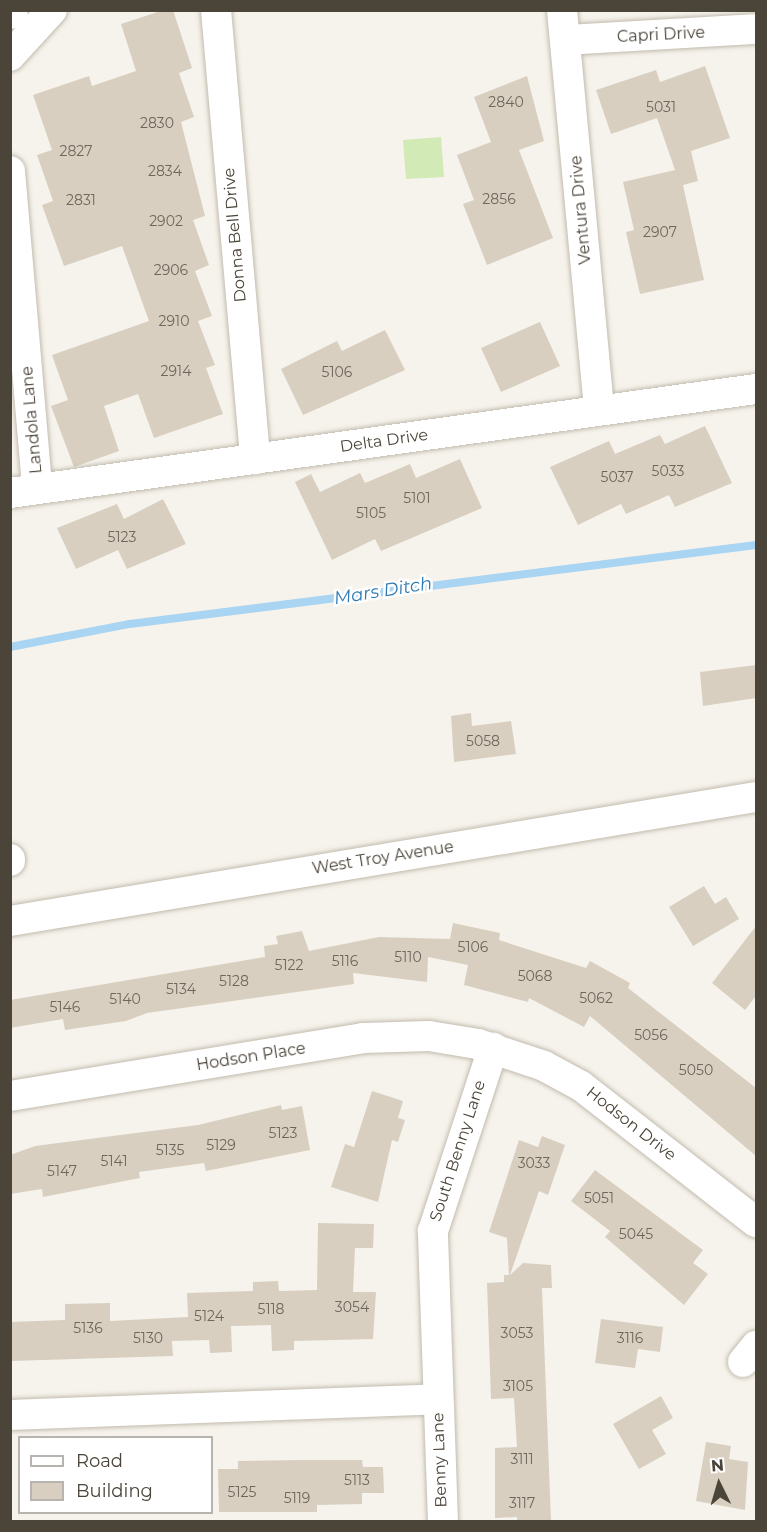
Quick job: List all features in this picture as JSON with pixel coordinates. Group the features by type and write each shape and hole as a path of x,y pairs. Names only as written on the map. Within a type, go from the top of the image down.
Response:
{"street":[{"path":"10,56 52,10"},
{"name":"Donna Bell Drive","path":"216,10 255,459"},
{"name":"Ventura Drive","path":"562,10 599,410"},
{"name":"Capri Drive","path":"565,40 756,29"},
{"name":"Landola Lane","path":"10,171 24,491"},
{"name":"Delta Drive","path":"24,491 756,389"},
{"name":"West Troy Avenue","path":"10,921 756,797"},
{"name":"Hodson Place","path":"10,1096 363,1038 429,1036 493,1048"},
{"name":"Hodson Drive","path":"493,1048 582,1086 756,1222"},
{"name":"South Benny Lane","path":"438,1399 434,1218 493,1048"},
{"path":"10,1415 438,1399"},
{"name":"Benny Lane","path":"438,1399 443,1521"}],"green space":[{"path":"441,137 444,177 406,179 403,140"}],"building":[{"path":"164,10 173,10 192,68 179,73 194,117 181,122 205,216 193,220 209,265 195,271 212,316 198,321 215,365 206,368 223,414 154,438 138,394 104,406 119,451 74,467 51,406 68,400 52,355 149,321 122,246 64,266 42,205 53,201 37,155 52,150 33,95 89,76 92,86 136,71 121,24"},
{"path":"705,66 730,138 691,151 698,181 683,185 704,280 640,294 626,232 634,230 623,182 675,170 657,118 611,134 596,90 656,70 660,82"},
{"path":"527,76 544,141 519,150 553,238 487,265 463,204 474,200 457,155 491,142 474,97"},
{"path":"540,322 560,366 501,392 481,348"},
{"path":"385,330 405,370 303,415 281,369 337,341 342,351"},
{"path":"705,426 732,483 675,507 669,495 626,514 621,504 578,525 550,467 609,441 615,454 660,435 665,444"},
{"path":"460,459 482,508 381,551 375,539 332,560 295,482 311,474 320,492 360,473 365,483 410,464 416,478"},
{"path":"163,499 186,544 127,569 118,550 76,569 57,528 117,504 124,519"},
{"path":"756,665 756,698 703,706 700,672"},
{"path":"471,713 472,726 511,721 516,754 454,762 451,716"},
{"path":"704,886 715,904 726,897 739,919 693,946 669,907"},
{"path":"453,923 500,933 499,940 586,968 590,961 630,983 628,988 756,1088 756,1156 590,1016 584,1027 529,998 528,1002 464,985 468,965 428,957 427,982 353,973 354,984 147,1013 126,1021 65,1030 63,1019 10,1028 10,1000 265,957 264,946 278,944 276,936 302,931 309,951 379,937 450,939"},
{"path":"756,926 756,996 745,1010 712,983"},
{"path":"372,1091 403,1101 398,1118 405,1120 398,1142 392,1140 378,1202 331,1187 345,1144 354,1147"},
{"path":"281,1105 282,1110 302,1106 310,1150 206,1171 204,1163 139,1172 140,1178 43,1197 42,1189 10,1194 10,1155 35,1146 198,1125"},
{"path":"542,1136 565,1145 548,1195 539,1191 510,1275 523,1263 551,1265 552,1288 542,1288 551,1521 517,1521 517,1517 495,1518 495,1448 517,1447 514,1398 491,1399 487,1283 504,1282 504,1275 509,1275 507,1238 489,1232 519,1140 538,1147"},
{"path":"595,1170 703,1250 693,1263 708,1274 684,1305 605,1237 610,1231 571,1201"},
{"path":"318,1223 374,1224 373,1248 355,1248 353,1292 376,1292 373,1339 294,1341 294,1350 272,1351 271,1325 231,1326 232,1352 210,1353 209,1340 172,1341 173,1356 10,1361 10,1322 65,1320 65,1304 110,1303 110,1321 188,1317 187,1293 253,1291 253,1282 278,1281 279,1291 317,1290"},
{"path":"601,1319 663,1327 660,1352 638,1349 635,1368 595,1363"},
{"path":"661,1396 673,1418 652,1430 666,1454 639,1469 613,1424"},
{"path":"706,1442 731,1446 729,1459 748,1462 745,1510 696,1501"},
{"path":"362,1460 363,1467 383,1467 384,1493 362,1493 362,1504 317,1505 317,1512 219,1512 218,1469 238,1469 238,1461"}],"waterway":[{"name":"Mars Ditch","path":"10,647 130,624 756,545"}]}
